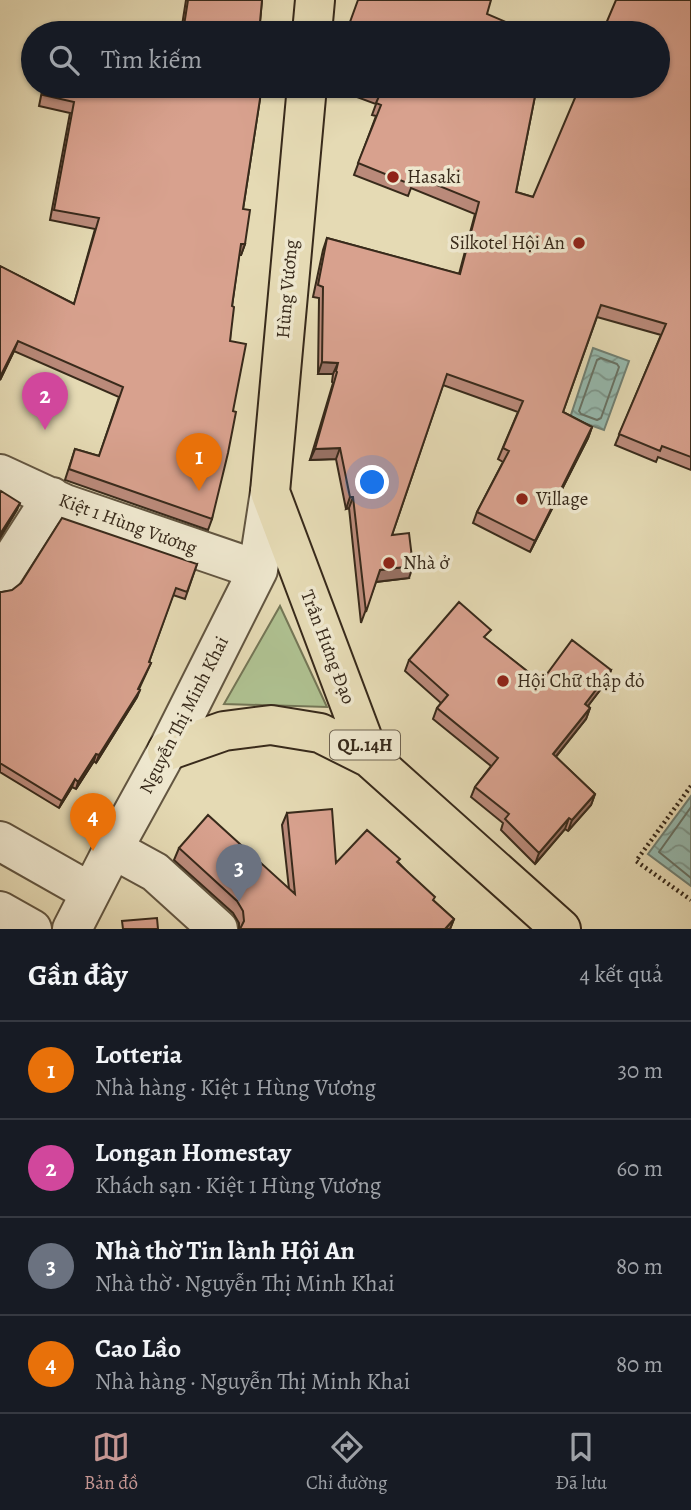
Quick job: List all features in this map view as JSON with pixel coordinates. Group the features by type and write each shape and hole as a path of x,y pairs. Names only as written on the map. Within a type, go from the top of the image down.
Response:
{"main road":[{"path":"313,21 315,0"},
{"name":"Hùng Vương","path":"270,492 306,98"},
{"name":"Trần Hưng Đạo","path":"270,492 370,758 561,929"},
{"path":"167,751 224,731 271,725 320,733 370,758"}],"street":[{"name":"Kiệt 1 Hùng Vương","path":"0,474 52,497 258,570"},
{"name":"Nguyễn Thị Minh Khai","path":"72,929 167,751 258,570 270,492"},
{"path":"0,578 52,497"},
{"path":"0,841 90,892"},
{"path":"113,849 155,872 218,929"},
{"path":"0,911 32,929"}],"path":[{"path":"691,786 636,861 691,900"}],"green space":[{"path":"280,606 327,707 224,704"}],"water":[{"path":"593,348 629,361 604,430 570,418"},
{"path":"691,796 691,886 648,854"}],"building":[{"path":"188,0 262,0 260,21 185,21"},
{"path":"358,0 491,0 487,14 504,21 350,21"},
{"path":"616,0 691,0 691,457 662,446 660,451 619,434 666,324 601,305 563,412 592,427 535,541 477,512 509,451 503,448 523,401 447,374 392,535 409,533 413,566 380,570 366,612 353,497 350,497 340,448 315,449 338,363 322,362 323,287 318,285 327,238 460,274 479,202 415,176 412,185 358,163 381,105 376,103 378,98 535,98 516,192 533,197 575,98 670,98 670,21 607,21"},
{"path":"56,98 260,98 243,209 250,210 245,244 241,244 232,306 230,341 246,344 233,411 236,412 212,519 69,469 75,449 99,456 123,387 18,341 0,377 0,266 74,304 99,218 54,210 74,102"},
{"path":"1,491 20,503 0,534 0,493"},
{"path":"62,518 197,564 187,592 176,588 149,662 151,663 138,689 140,690 99,755 96,754 78,782 75,779 62,801 0,763 0,592 12,590 21,583"},
{"path":"459,602 491,630 484,637 541,682 572,640 611,670 585,704 590,708 553,754 595,794 572,820 569,818 539,853 505,819 509,814 475,787 498,758 437,708 448,695 409,660"},
{"path":"332,809 336,863 367,830 400,859 397,862 435,897 433,900 454,919 445,929 240,929 244,921 243,911 237,901 179,848 208,815 295,894 287,813"},
{"path":"157,918 158,929 123,929 122,921"}],"place":[{"name":"Hasaki","path":"393,177"},
{"name":"Silkotel Hội An","path":"579,243"},
{"name":"Longan Homestay","path":"45,430"},
{"name":"Lotteria","path":"199,491"},
{"name":"Village","path":"522,499"},
{"name":"Nhà ở","path":"389,563"},
{"name":"Hội Chữ thập đỏ","path":"503,681"},
{"name":"Cao Lầo","path":"93,851"},
{"name":"Nhà thờ Tin lành Hội An","path":"239,902"}]}
